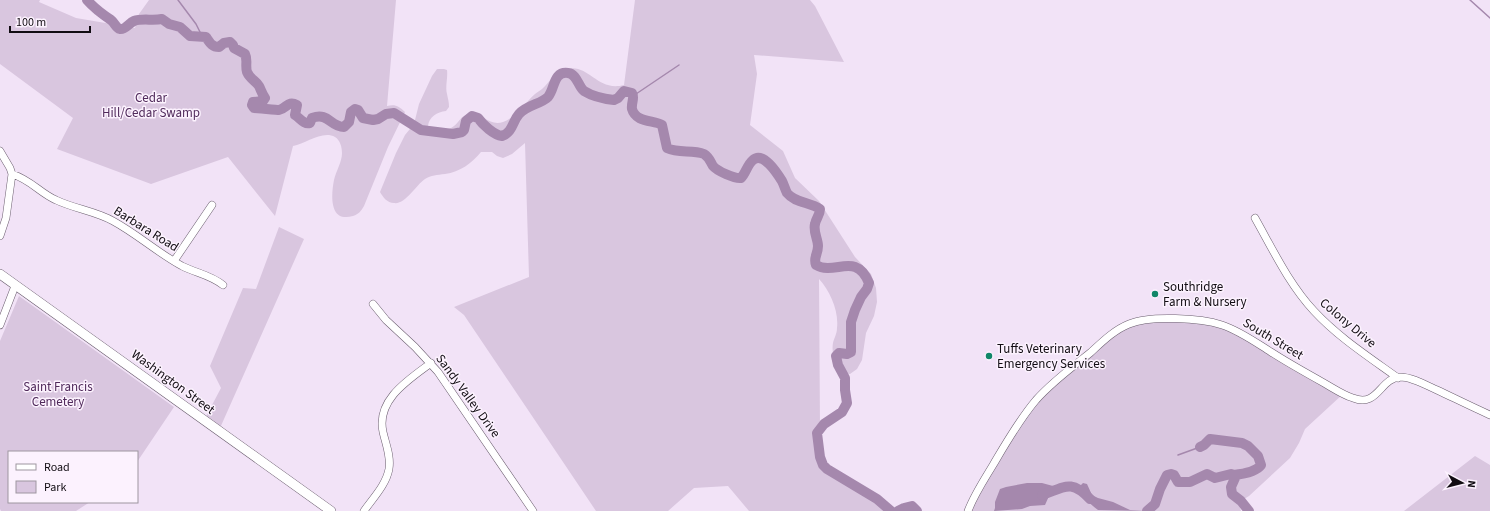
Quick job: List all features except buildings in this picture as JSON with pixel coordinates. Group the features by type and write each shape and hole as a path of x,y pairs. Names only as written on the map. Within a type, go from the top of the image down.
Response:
{"main road":[{"name":"Washington Street","path":"0,274 331,511"}],"street":[{"path":"0,151 12,174 6,218 0,236"},
{"name":"Barbara Road","path":"12,174 28,180 50,197 58,201 99,214 115,222 174,261 216,279 223,285"},
{"path":"174,261 212,205"},
{"name":"Colony Drive","path":"1255,218 1282,267 1314,312 1343,337 1398,378"},
{"path":"0,325 15,286"},
{"name":"Sandy Valley Drive","path":"373,304 386,320 431,363 533,511"},
{"name":"South Street","path":"968,511 975,495 1008,440 1036,401 1059,378 1114,333 1134,322 1159,319 1194,320 1216,322 1225,325 1330,386 1358,400 1365,400 1373,397 1389,381 1398,378"},
{"path":"364,511 382,485 389,468 390,458 382,425 382,416 386,404 405,383 431,363"},
{"path":"1398,378 1405,378 1417,382 1490,415"}],"green space":[{"name":"Cedar Hill/Cedar Swamp","path":"0,0 40,0 39,2 76,18 135,28 139,14 149,0 396,0 387,106 397,106 405,112 388,147 364,206 360,212 353,216 345,217 339,215 333,206 333,186 341,160 342,151 338,140 330,135 319,136 293,146 275,216 228,157 151,184 57,149 73,118 0,64"},
{"path":"635,0 810,0 815,6 844,62 754,55 757,74 750,125 783,151 795,178 819,201 855,257 871,274 876,288 877,302 874,316 866,333 862,360 857,369 850,374 842,373 834,359 833,341 837,330 837,315 827,289 819,279 820,428 817,433 817,438 823,465 831,472 877,499 891,511 749,511 728,486 694,488 668,511 596,511 464,315 454,307 529,277 525,143 512,154 503,158 492,152 481,152 474,160 461,169 425,179 406,198 398,203 387,201 380,192 405,135 414,124 419,104 432,76 437,69 447,70 446,91 449,107 446,111 440,112 434,116 430,120 428,126 441,129 451,128 468,114 477,115 493,122 503,122 516,114 559,72 569,69 577,69 605,84 614,86 624,85"},
{"path":"279,227 304,239 220,428 203,422 221,388 210,366 243,288 256,289"},
{"name":"Saint Francis Cemetery","path":"19,296 174,407 138,461 138,451 8,451 8,503 88,503 76,511 1,511 0,509 0,341"},
{"path":"1138,321 1216,323 1343,394 1305,429 1290,458 1249,496 1241,501 1238,499 1241,511 968,511 1035,401 1113,333"},
{"path":"1475,456 1490,465 1490,511 1404,511"}],"shaded area":[{"path":"1027,483 1042,483 1053,486 1054,493 1049,496 1045,505 1030,506 1022,509 994,511 995,502 1000,489"},
{"path":"1083,483 1087,484 1092,495 1098,498 1113,502 1130,510 1145,511 1098,510 1082,493 1081,485"}],"waterway":[{"path":"87,0 92,6 111,20 117,28 120,29 137,20 162,19 169,24 180,27 190,36 206,37 210,43 215,46 219,47 224,43 230,42 234,48 245,54 247,72 259,86 265,98 263,101 253,102 252,105 254,108 279,110 292,103 297,105 295,115 306,123 310,123 312,118 322,117 326,118 335,125 344,127 349,122 351,112 355,109 358,110 363,118 373,120 386,114 394,113 421,130 453,134 462,132 466,121 472,116 478,118 492,132 502,136 508,132 522,111 548,97 557,78 563,73 568,73 575,78 584,91 595,96 614,100 624,91 632,93 632,109 634,114 641,119 662,125 667,148 676,151 704,154 715,168 726,174 741,178 749,164 753,160 761,158 777,173 790,196 798,201 820,209 815,227 818,246 815,260 816,265 823,268 845,266 858,268 864,273 869,283 867,289 861,297 851,322 851,352 847,354 839,353 836,356 838,365 845,378 847,403 842,412 824,424 817,433 820,457 823,465 827,469 877,499 891,511"},
{"path":"178,0 196,24 202,36"},
{"path":"1470,0 1490,18"},
{"path":"633,96 679,65"},
{"path":"1200,447 1210,439 1242,443 1248,446 1258,456 1261,465 1253,471 1234,475"},
{"path":"1178,455 1200,447"},
{"path":"1147,511 1155,504 1167,475 1171,474 1174,475 1178,482 1190,482 1207,474 1215,478 1231,474 1234,475 1235,478 1231,487 1232,494 1241,501 1249,511"},
{"path":"1042,495 1068,486 1078,489 1090,499"},
{"path":"898,511 912,506 917,511"}],"place":[{"name":"Southridge Farm & Nursery","path":"1155,294"},
{"name":"Tuffs Veterinary Emergency Services","path":"989,356"}]}
